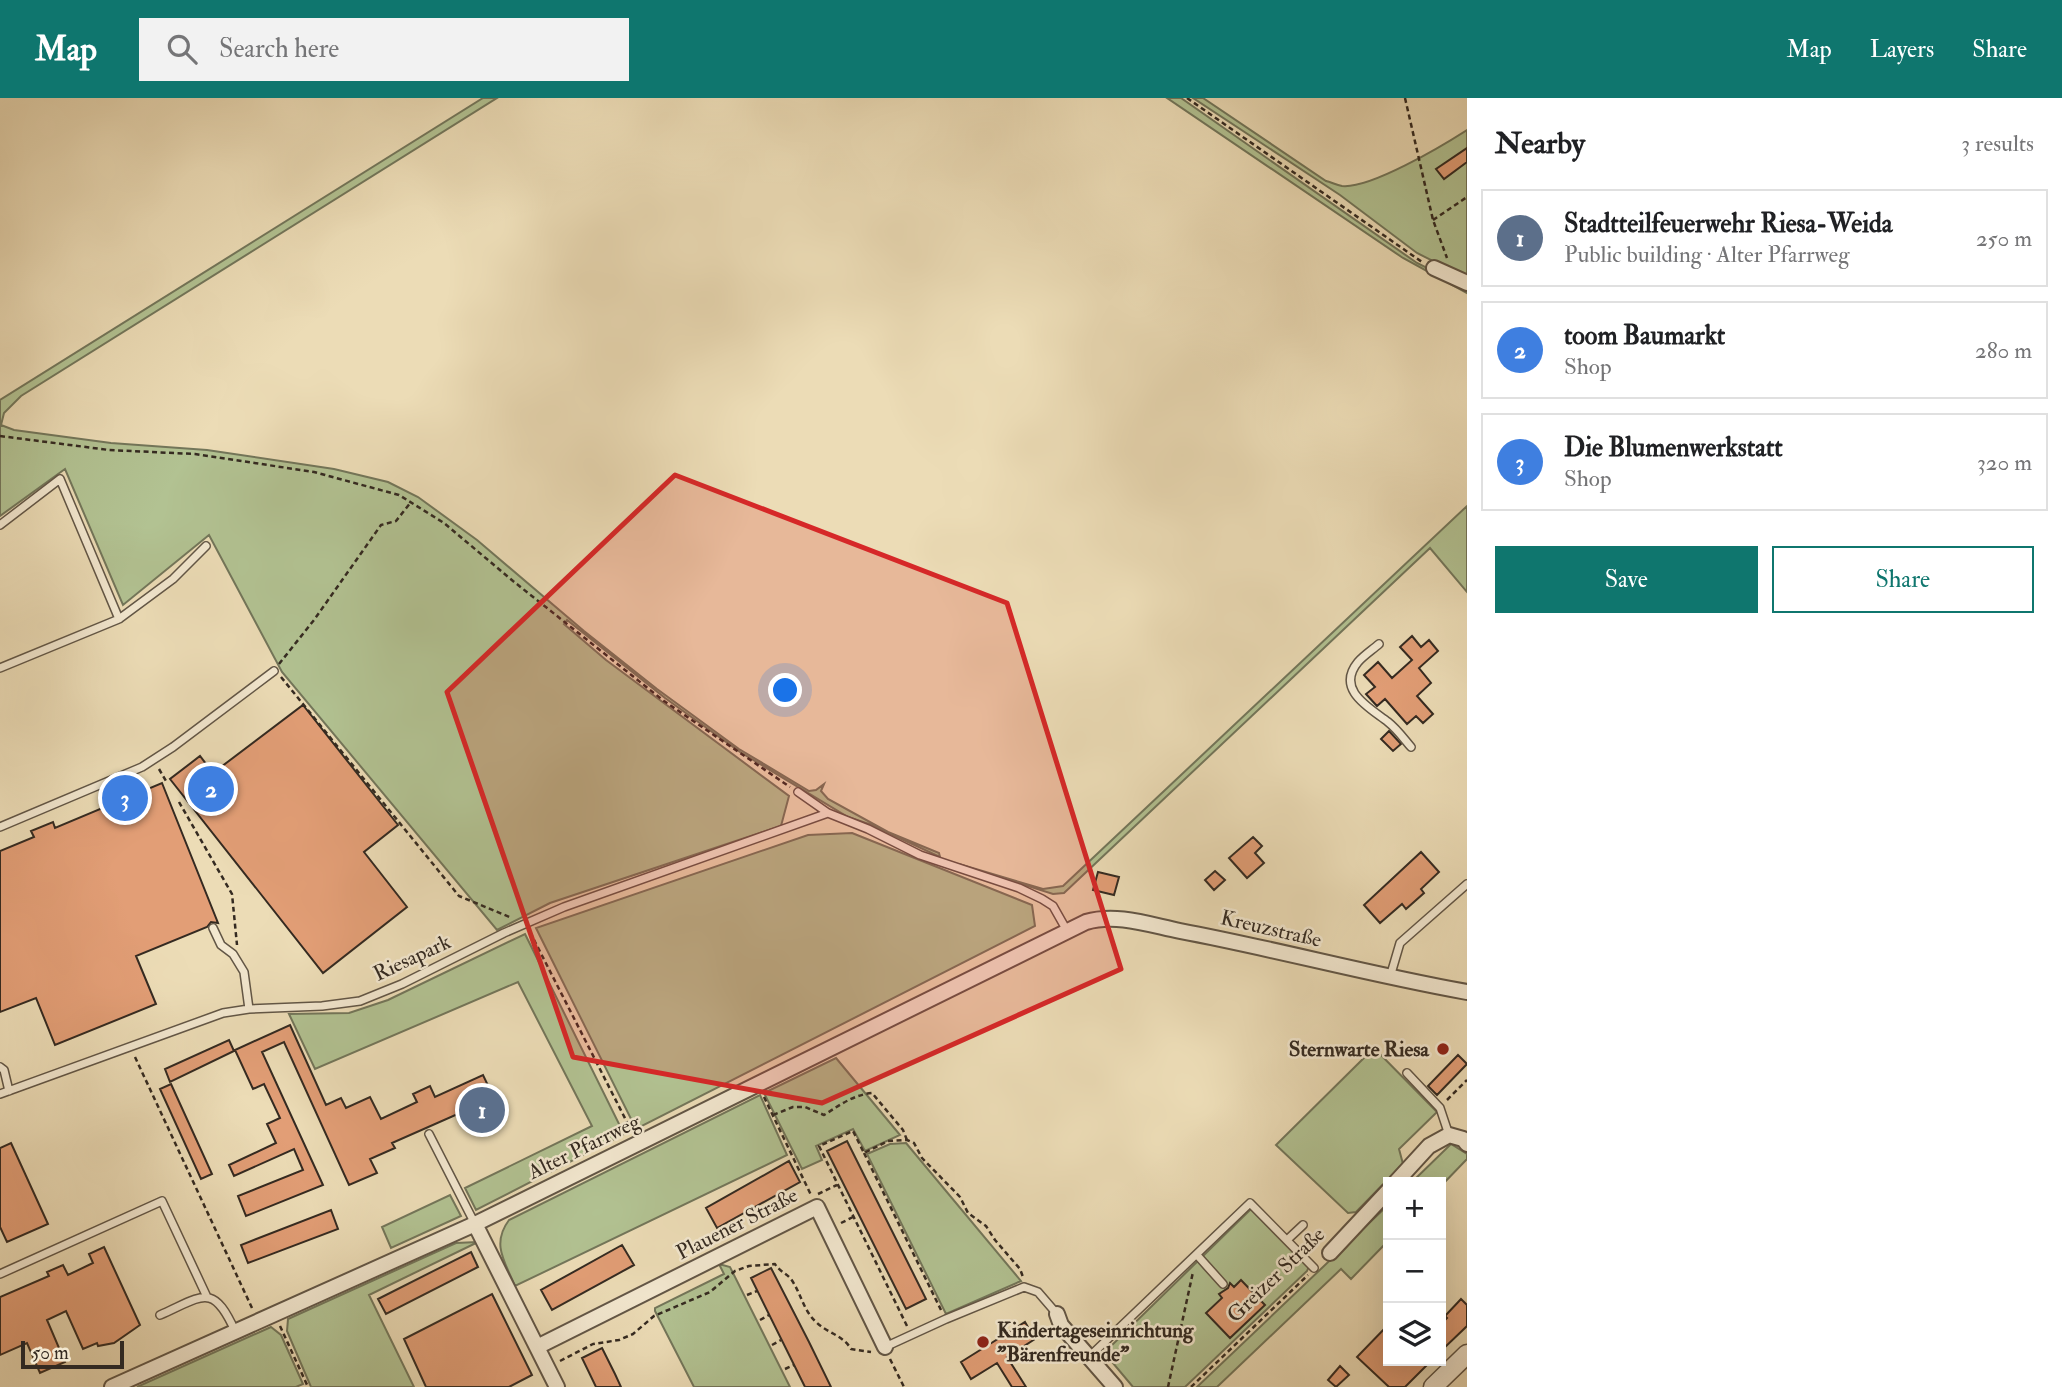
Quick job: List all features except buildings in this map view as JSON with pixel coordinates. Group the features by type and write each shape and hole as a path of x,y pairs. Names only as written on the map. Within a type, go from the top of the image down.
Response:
{"street":[{"path":"1441,271 1467,283"},
{"name":"Kreuzstraße","path":"1066,929 1100,918 1113,918 1215,937 1390,978 1467,992"},
{"name":"Alter Pfarrweg","path":"112,1387 475,1224 1066,929"},
{"path":"1401,1177 1429,1146 1449,1135 1463,1139 1467,1144"},
{"name":"Greizer Straße","path":"1330,1253 1383,1196"},
{"name":"Plauener Straße","path":"537,1348 817,1207 885,1347"},
{"path":"475,1224 557,1387"},
{"path":"1057,1314 1061,1325 1115,1387"},
{"path":"1433,1387 1467,1354"}],"lane":[{"path":"0,525 60,479 119,619"},
{"path":"0,668 119,619 147,601 206,546"},
{"path":"1379,644 1356,663 1351,679 1353,692 1370,710 1391,723 1411,747"},
{"path":"0,827 142,767 274,671"},
{"path":"798,792 828,813 920,855 1019,888 1042,899 1053,906 1066,929"},
{"name":"Riesapark","path":"0,1094 215,1016 249,1009 322,1006 360,1001 402,984 526,924 604,892 828,813"},
{"path":"1390,978 1400,943 1467,884"},
{"path":"213,928 244,972 249,1009"},
{"path":"0,1067 4,1070 9,1091"},
{"path":"1407,1073 1440,1108 1449,1135"},
{"path":"429,1134 475,1224"},
{"path":"0,1274 162,1201 207,1297"},
{"path":"1088,1358 1250,1203 1314,1268"},
{"path":"1287,1240 1303,1225"},
{"path":"1196,1255 1223,1284"},
{"path":"885,1347 1024,1287 1038,1292 1057,1314"},
{"path":"160,1315 207,1297 217,1300 225,1308 235,1331"}],"path":[{"path":"1187,98 1333,197 1399,246 1441,271 1451,268 1433,220 1405,98"},
{"path":"1433,220 1467,197"},
{"path":"0,436 109,450 195,454 314,472 377,488 411,502 444,523 664,701 798,792"},
{"path":"411,502 396,521 381,525 373,534 314,620 274,671 459,896 526,924 638,1144"},
{"path":"154,759 166,781"},
{"path":"179,802 232,894 237,946 233,954"},
{"path":"130,1047 257,1321"},
{"path":"1440,1108 1467,1080"},
{"path":"757,1085 812,1197 837,1185"},
{"path":"773,1115 793,1107 805,1107 818,1115 824,1115 849,1099 872,1093 904,1129 907,1140"},
{"path":"911,1335 819,1146 853,1131 946,1319"},
{"path":"864,1153 888,1142 907,1140 914,1143 922,1158 960,1197 968,1213 986,1226 1020,1269 1024,1287"},
{"path":"1168,1387 1196,1255"},
{"path":"547,1367 593,1345 633,1334 654,1316 710,1292 735,1271 775,1264 789,1276 801,1302 815,1321 845,1341 851,1349 869,1352 885,1347 904,1387"},
{"name":"Greizer Straße","path":"1191,1387 1314,1268"},
{"path":"747,1295 757,1291"},
{"path":"274,1313 308,1387"},
{"path":"760,1320 769,1315"},
{"path":"772,1345 782,1340"},
{"path":"785,1369 794,1365"}],"highlighted area":[{"path":"675,475 1007,603 1121,969 822,1103 573,1057 447,692"}],"green space":[{"path":"483,98 497,98 21,396 4,413 1,425 14,430 111,443 207,450 334,469 388,482 418,497 477,540 584,631 739,749 809,791 824,784 821,791 828,799 888,832 939,853 940,857 848,817 740,752 665,698 567,620 564,624 606,660 789,796 781,826 550,903 497,930 282,672 209,535 123,605 65,469 0,516 0,400"},
{"path":"1167,98 1181,98 1417,263 1467,288 1467,293 1403,258"},
{"path":"1193,98 1203,98 1326,181 1342,186 1370,181 1387,174 1467,130 1467,278 1417,253 1340,195"},
{"path":"1467,506 1467,592 1430,548 1064,893 1053,894 959,864 1043,889 1063,886"},
{"path":"852,833 1032,905 1035,926 636,1129 536,928 808,835"},
{"path":"525,934 624,1134 476,1210 465,1188 592,1126 518,982 315,1069 289,1014 349,1013 388,1000"},
{"path":"1374,1048 1437,1112 1399,1149 1403,1164 1390,1177 1383,1177 1383,1184 1356,1212 1348,1213 1276,1145"},
{"path":"836,1058 900,1135 865,1151 853,1129 816,1146 822,1160 802,1169 764,1093"},
{"path":"760,1095 787,1155 515,1286 500,1245 509,1220"},
{"path":"906,1143 1021,1281 946,1314 867,1154 890,1144"},
{"path":"1451,1144 1467,1154 1467,1159 1446,1181 1446,1177 1417,1177"},
{"path":"450,1195 461,1216 391,1248 382,1227"},
{"path":"1251,1209 1309,1266 1307,1271 1185,1387 1133,1387 1107,1356 1110,1347"},
{"path":"1383,1210 1383,1246 1351,1279 1341,1269 1217,1387 1197,1387"},
{"path":"478,1242 369,1295 414,1387 311,1387 287,1331 288,1319 456,1243"},
{"path":"719,1264 730,1267 790,1387 694,1387 655,1308 724,1274"},
{"path":"271,1327 281,1335 303,1384 296,1387 137,1387"}],"place":[{"name":"toom Baumarkt","path":"211,789"},
{"name":"Die Blumenwerkstatt","path":"125,798"},
{"name":"Sternwarte Riesa","path":"1443,1049"},
{"name":"Stadtteilfeuerwehr Riesa-Weida","path":"482,1110"},
{"name":"Kindertageseinrichtung \"Bärenfreunde\"","path":"983,1342"}]}
